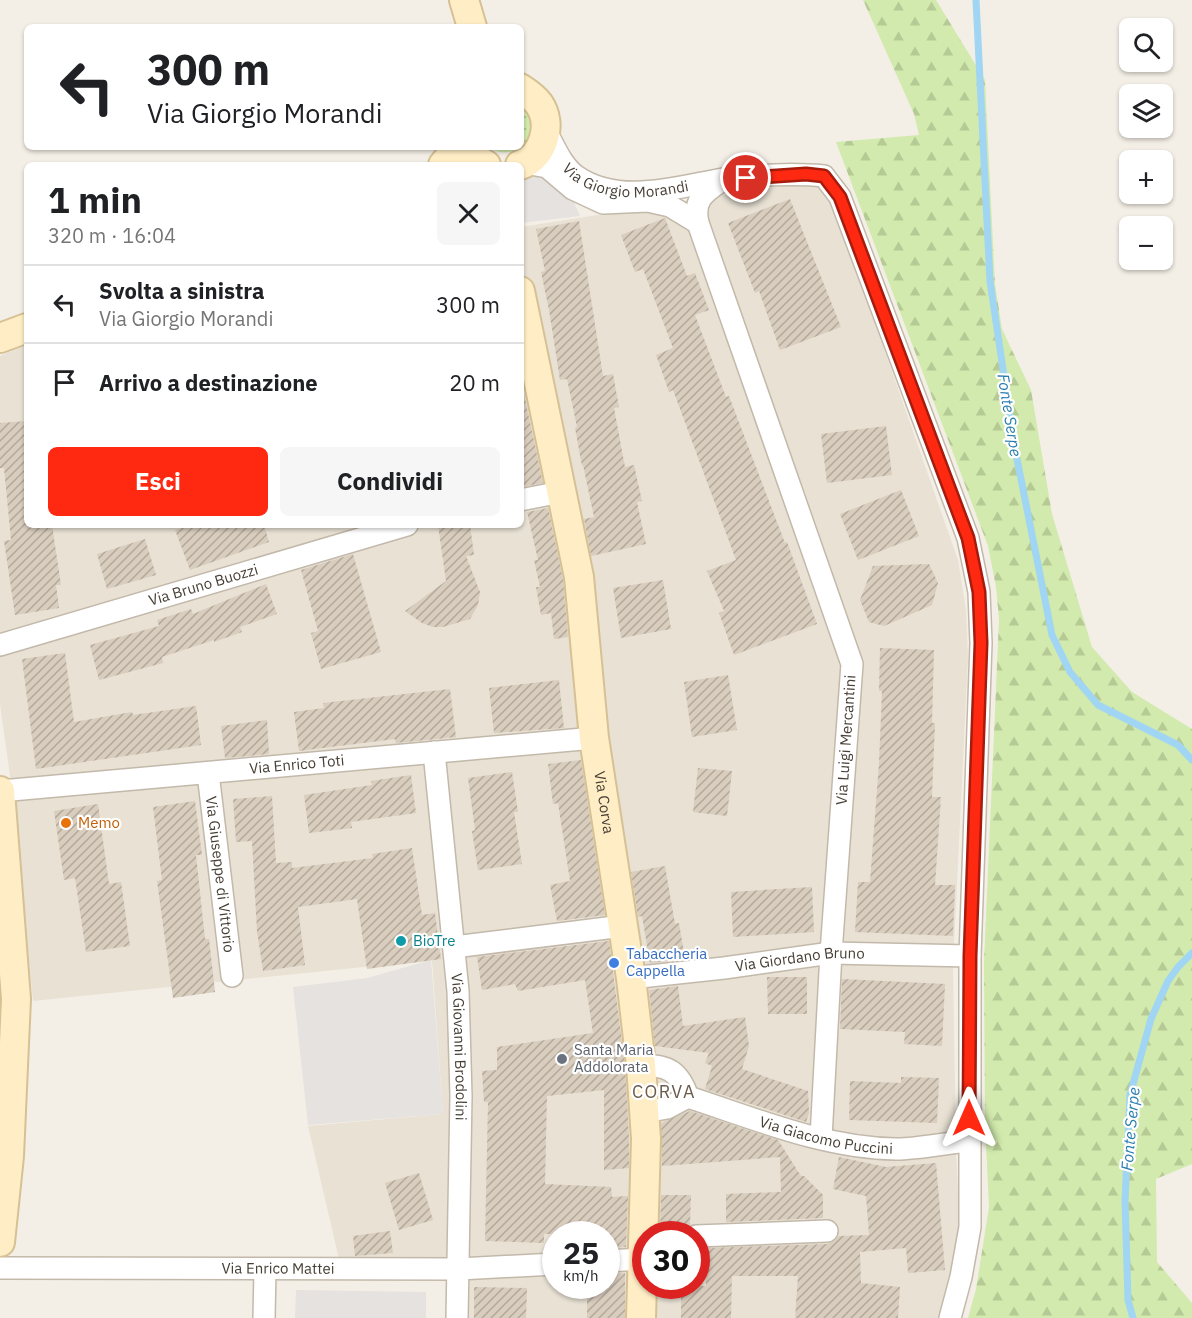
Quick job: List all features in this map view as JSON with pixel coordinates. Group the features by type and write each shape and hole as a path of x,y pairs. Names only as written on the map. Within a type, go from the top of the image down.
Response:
{"street":[{"path":"464,0 471,24"},
{"path":"524,91 540,105 545,118 546,131 535,155 524,163"},
{"name":"Via Giorgio Morandi","path":"546,131 559,156 576,176 599,187 622,192 655,191 726,179 806,174 824,176 840,197 968,538 979,592 981,643 970,956"},
{"path":"446,162 456,150"},
{"path":"470,150 481,162"},
{"name":"Via Giorgio Morandi","path":"524,164 547,167 573,189 603,203 648,201 670,206 698,223"},
{"name":"Via Giorgio Morandi","path":"698,223 696,212 704,191 726,179"},
{"name":"Via Luigi Mercantini","path":"698,223 852,664 831,953 821,1138"},
{"name":"Via Corva","path":"524,311 579,578 594,738 631,978 641,1065 645,1112 644,1221"},
{"path":"0,338 24,329"},
{"path":"524,499 561,492"},
{"name":"Via Bruno Buozzi","path":"0,645 396,528"},
{"name":"Via Enrico Toti","path":"0,791 594,738"},
{"name":"Via Giovanni Brodolini","path":"434,752 458,991 461,1096 457,1318"},
{"name":"Via Giuseppe di Vittorio","path":"208,773 232,976"},
{"path":"0,791 16,999 9,1156 0,1242"},
{"path":"454,947 623,926"},
{"name":"Via Giordano Bruno","path":"631,978 831,953 970,956"},
{"path":"950,1318 961,1277 970,1227 970,956"},
{"path":"641,1065 654,1065 671,1070 679,1077 688,1097 667,1108 645,1112"},
{"name":"Via Giacomo Puccini","path":"688,1097 786,1130 867,1146 899,1149 969,1141"},
{"path":"710,1236 827,1232"},
{"name":"Via Enrico Mattei","path":"0,1268 459,1269 542,1265"},
{"path":"264,1318 265,1270"},
{"name":"Via Corva","path":"641,1318 642,1299"}],"shaded area":[{"path":"535,169 570,194 580,216 524,223 524,173"},
{"path":"800,183 818,185 834,206 958,560 966,610 968,657 953,966 956,1152 960,1223 955,1267 941,1318 468,1318 470,1268 339,1259 308,1126 443,1114 432,960 33,1001 13,797 0,704 0,356 24,346 24,528 524,528 524,227"},
{"path":"431,960 443,1114 308,1125 293,987 367,978"},
{"path":"296,1290 426,1292 426,1318 295,1318"}],"green space":[{"path":"863,0 936,0 985,80 995,284 1002,329 1031,390 1052,514 1092,647 1132,692 1192,729 1192,1164 1156,1179 1157,1262 1192,1303 1192,1318 968,1318 976,1289 989,1207 985,1124 984,962 999,619 996,587 988,546 836,142 919,135 914,114"},
{"path":"524,106 532,119 533,128 524,145"},
{"path":"494,150 515,150 504,152"}],"building":[{"path":"790,199 841,327 780,350 759,291 755,293 728,223"},
{"path":"665,218 687,276 695,273 709,310 695,315 726,397 729,396 785,543 787,542 817,624 734,655 719,613 724,611 707,571 736,560 673,390 669,392 656,355 673,348 643,269 635,272 621,235"},
{"path":"579,221 603,376 613,374 619,407 614,408 625,467 634,465 642,501 637,502 646,544 591,556 584,519 594,517 582,466 567,379 560,380 541,272 545,271 536,229"},
{"path":"524,394 543,483 524,486"},
{"path":"24,421 24,528 52,528 61,585 56,585 59,608 15,615 4,541 11,540 4,468 0,468 0,423"},
{"path":"886,426 892,475 827,483 821,434"},
{"path":"901,490 919,536 858,560 840,514"},
{"path":"548,508 563,579 568,637 554,639 551,613 541,615 536,587 540,587 534,560 538,560 527,512"},
{"path":"182,528 265,528 269,542 190,570 175,530"},
{"path":"438,528 470,528 474,555 466,556 480,592 478,605 470,619 443,627 433,627 422,623 405,611 446,581"},
{"path":"145,539 156,575 107,589 97,554"},
{"path":"353,554 381,652 321,669 311,633 318,631 301,570"},
{"path":"929,564 938,583 932,605 884,626 869,622 860,600 873,566"},
{"path":"663,580 671,629 621,638 613,588"},
{"path":"266,584 277,614 240,627 242,632 162,657 163,663 99,680 90,645 159,626 157,620 191,609 193,614"},
{"path":"880,648 934,650 932,723 935,723 932,797 941,797 935,885 955,885 953,936 855,932 858,882 870,882 879,763 882,691 879,691"},
{"path":"65,653 74,722 132,712 133,715 196,706 201,745 36,769 22,659"},
{"path":"728,675 737,730 692,737 684,682"},
{"path":"559,680 564,728 494,733 489,688"},
{"path":"450,689 456,737 396,743 395,739 299,751 294,712 324,708 323,703"},
{"path":"267,720 269,754 225,758 221,726"},
{"path":"581,760 605,915 557,921 550,885 570,881 558,803 553,804 548,764"},
{"path":"698,768 732,771 727,816 693,812"},
{"path":"512,772 518,812 514,812 522,864 478,870 468,778"},
{"path":"411,775 416,813 351,822 352,828 309,833 304,795 372,785 371,781"},
{"path":"272,796 276,863 292,862 292,868 373,858 372,854 412,848 422,915 435,913 441,959 367,969 357,899 298,907 305,965 263,971 257,931 252,841 236,842 233,799"},
{"path":"195,801 202,855 196,855 205,939 209,939 215,992 173,998 157,881 162,880 153,807"},
{"path":"98,804 109,884 121,882 130,946 86,952 75,878 64,880 54,811"},
{"path":"665,866 675,924 679,923 685,959 650,963 642,916 638,917 631,872"},
{"path":"812,887 814,932 733,937 731,892"},
{"path":"609,941 625,1066 629,1168 604,1170 604,1090 547,1096 545,1184 611,1187 612,1197 628,1196 626,1247 620,1247 620,1221 542,1221 542,1243 485,1241 488,1102 484,1102 482,1071 497,1070 497,1047 593,1033 585,980 518,991 515,984 482,990 477,957"},
{"path":"767,977 807,977 807,1014 768,1014"},
{"path":"842,979 945,984 942,1046 904,1044 905,1032 840,1029"},
{"path":"678,986 683,1026 745,1017 749,1046 742,1069 808,1091 809,1113 806,1122 705,1089 712,1066 705,1063 709,1053 655,1046 649,990"},
{"path":"901,1077 939,1078 937,1123 849,1120 850,1081 901,1083"},
{"path":"690,1111 778,1140 801,1176 804,1176 823,1195 823,1218 726,1222 726,1194 781,1192 780,1157 662,1166 661,1123"},
{"path":"839,1157 886,1167 936,1163 945,1270 908,1273 906,1248 860,1252 861,1283 900,1287 898,1318 795,1318 798,1276 732,1276 731,1318 681,1318 681,1299 710,1299 710,1248 827,1244 839,1236 869,1235 866,1196 833,1189"},
{"path":"419,1173 433,1220 399,1230 385,1183"},
{"path":"661,1195 691,1195 690,1221 660,1221"},
{"path":"390,1231 393,1253 355,1256 353,1236"},
{"path":"620,1273 625,1273 625,1318 587,1318 587,1299 620,1299"},
{"path":"474,1287 527,1288 526,1318 474,1318"}],"waterway":[{"name":"Fonte Serpe","path":"976,0 990,281 1014,444 1052,635 1070,672 1098,705 1178,745 1192,760"},
{"name":"Fonte Serpe","path":"1133,1318 1128,1300 1125,1201 1130,1095 1151,1019 1168,981 1192,953"}],"place":[{"name":"Memo","path":"66,823"},
{"name":"BioTre","path":"401,941"},
{"name":"Tabaccheria Cappella","path":"614,963"},
{"name":"Santa Maria Addolorata","path":"562,1059"}],"district":[{"name":"CORVA","path":"664,1092"}],"route":[{"path":"746,178 806,174 824,176 840,197 968,538 979,592 981,643 970,956 969,1118"}]}
